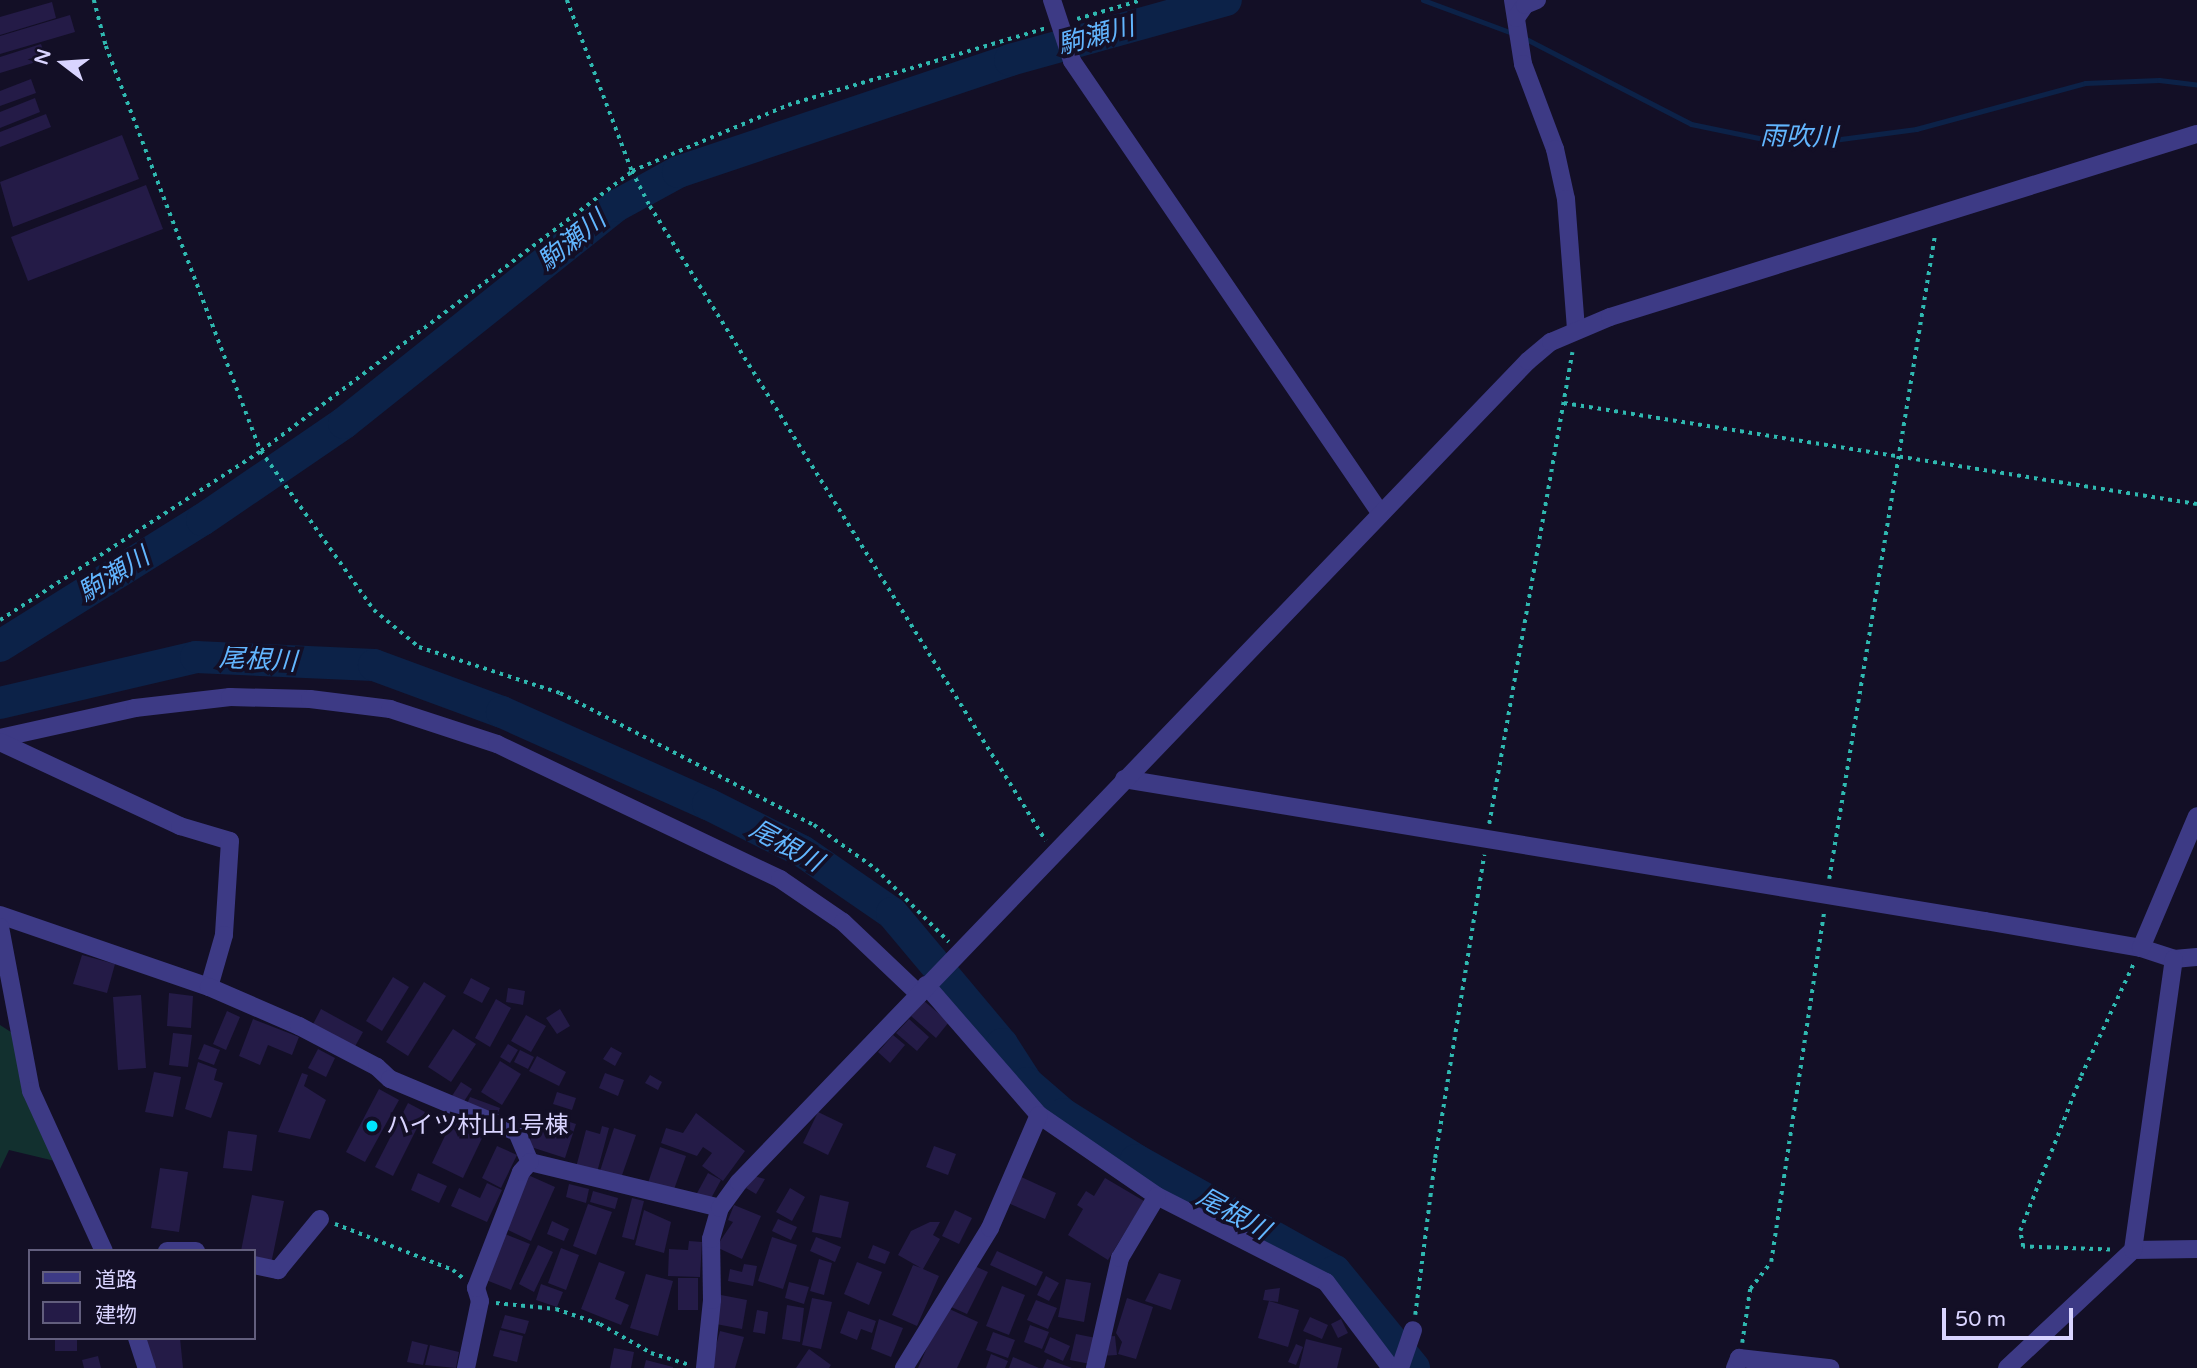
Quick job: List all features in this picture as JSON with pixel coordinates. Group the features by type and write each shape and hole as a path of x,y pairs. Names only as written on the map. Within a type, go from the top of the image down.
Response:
{"street":[{"path":"1052,0 1072,61 1381,514"},
{"path":"1537,0 1525,5 1516,21 1566,199 1576,329"},
{"path":"702,1368 712,1300 708,1265 720,1208 760,1157 1052,851 1528,361 1576,329 2197,134"},
{"path":"0,740 135,708 230,697 298,698 390,709 498,744 780,879 843,922 925,986 1039,1115 1157,1196 1326,1282 1391,1368"},
{"path":"0,740 180,827 230,841 224,935 209,987"},
{"path":"1124,779 1827,894 2141,948 2174,959 2197,957"},
{"path":"2141,948 2197,816"},
{"path":"0,915 209,987 299,1026 377,1067 390,1079 517,1132 530,1162"},
{"path":"0,927 31,1091 103,1249"},
{"path":"2007,1368 2133,1250 2174,959"},
{"path":"904,1368 990,1228 1039,1115"},
{"path":"530,1162 720,1208"},
{"path":"466,1368 478,1294 521,1172 530,1162"},
{"path":"1095,1368 1120,1258 1157,1196"},
{"path":"256,1265 278,1270 320,1219"},
{"path":"2133,1250 2197,1250"},
{"path":"1400,1368 1413,1330"},
{"path":"138,1340 147,1368"},
{"path":"1737,1363 1830,1368"}],"path":[{"path":"94,0 106,46 261,451 374,610 401,636 419,647 560,694 814,825 876,869 953,955"},
{"path":"567,0 632,171 650,206 1052,851"},
{"path":"0,620 261,451 632,171 788,105 1061,28 1142,0"},
{"path":"1737,1363 1750,1289 1771,1262 1827,894 1938,214"},
{"path":"1413,1330 1435,1158 1486,840 1576,329"},
{"path":"1564,403 2197,504"},
{"path":"2133,1250 2023,1247 2020,1231 2081,1076 2141,948"},
{"path":"320,1219 453,1270 478,1294 556,1309 600,1324 651,1353 702,1368"}],"green space":[{"path":"0,1025 14,1034 55,1161 9,1150 0,1169"}],"building":[{"path":"52,2 56,18 0,35 0,17"},
{"path":"70,15 75,32 0,54 0,36"},
{"path":"41,44 46,59 0,73 0,57"},
{"path":"31,79 36,93 0,106 0,91"},
{"path":"35,98 40,112 0,128 0,112"},
{"path":"46,114 51,127 0,147 0,132"},
{"path":"122,135 139,179 13,227 0,182"},
{"path":"146,185 163,229 28,281 11,237"},
{"path":"82,955 115,964 107,993 73,984"},
{"path":"393,977 409,987 382,1031 366,1021"},
{"path":"471,978 490,988 482,1003 463,993"},
{"path":"424,982 446,996 408,1056 386,1042"},
{"path":"508,988 525,991 523,1005 506,1002"},
{"path":"169,993 193,996 191,1028 167,1026"},
{"path":"141,995 146,1068 118,1070 113,997"},
{"path":"496,999 511,1008 490,1047 475,1038"},
{"path":"924,1001 949,1022 936,1038 911,1016"},
{"path":"321,1009 363,1032 353,1050 311,1028"},
{"path":"560,1009 570,1026 557,1034 546,1018"},
{"path":"227,1011 240,1017 226,1050 213,1044"},
{"path":"526,1015 546,1026 531,1052 511,1041"},
{"path":"253,1019 299,1037 292,1055 268,1045 260,1065 239,1056"},
{"path":"909,1019 929,1037 917,1051 896,1033"},
{"path":"453,1029 476,1044 451,1082 428,1067"},
{"path":"173,1033 192,1035 188,1067 169,1065"},
{"path":"893,1035 905,1045 890,1063 878,1052"},
{"path":"204,1044 220,1050 214,1065 198,1059"},
{"path":"508,1044 518,1050 510,1063 500,1057"},
{"path":"611,1047 622,1053 615,1066 603,1059"},
{"path":"318,1049 335,1058 326,1077 308,1068"},
{"path":"520,1050 534,1057 528,1069 514,1062"},
{"path":"537,1056 566,1072 559,1086 529,1071"},
{"path":"500,1061 521,1074 502,1105 481,1092"},
{"path":"198,1062 217,1069 214,1080 223,1083 211,1118 185,1109"},
{"path":"154,1072 181,1077 173,1117 145,1112"},
{"path":"302,1073 308,1075 304,1086 326,1100 310,1139 278,1132"},
{"path":"605,1073 624,1080 618,1096 599,1088"},
{"path":"650,1075 662,1082 658,1090 645,1083"},
{"path":"461,1082 472,1089 461,1106 450,1099"},
{"name":"ハイツ村山1号棟","path":"379,1089 399,1100 365,1162 346,1152"},
{"path":"557,1092 576,1098 572,1110 553,1104"},
{"path":"470,1097 500,1108 495,1120 465,1108"},
{"path":"408,1103 425,1112 393,1176 375,1167"},
{"path":"818,1112 843,1124 828,1155 803,1143"},
{"path":"696,1113 745,1151 723,1181 702,1166 712,1153 703,1147 697,1156 661,1143 666,1128 683,1133"},
{"path":"551,1116 576,1124 565,1158 528,1146 536,1122 548,1126"},
{"path":"454,1117 485,1132 463,1178 432,1163"},
{"path":"602,1126 609,1128 596,1176 575,1171 586,1130 600,1134"},
{"path":"614,1128 636,1135 620,1181 599,1174"},
{"path":"228,1131 257,1135 252,1171 223,1168"},
{"path":"497,1146 517,1155 501,1188 482,1178"},
{"path":"934,1146 956,1154 948,1175 926,1167"},
{"path":"660,1147 686,1156 672,1195 647,1186"},
{"path":"160,1168 188,1172 179,1232 151,1228"},
{"path":"418,1173 447,1186 439,1203 411,1190"},
{"path":"708,1173 721,1180 709,1202 696,1195"},
{"path":"528,1175 555,1187 531,1241 504,1228"},
{"path":"754,1176 765,1179 756,1194 746,1188"},
{"path":"1019,1176 1056,1193 1045,1219 1008,1203"},
{"path":"1105,1178 1144,1201 1108,1260 1068,1235 1083,1209 1077,1205 1086,1191 1094,1196"},
{"path":"487,1183 502,1190 487,1222 451,1206 459,1188 480,1198"},
{"path":"569,1184 589,1189 586,1203 566,1197"},
{"path":"790,1188 805,1197 792,1221 776,1212"},
{"path":"593,1191 618,1198 615,1209 590,1202"},
{"path":"252,1195 284,1201 271,1264 256,1261 256,1249 241,1249"},
{"path":"820,1195 849,1202 841,1238 812,1232"},
{"path":"632,1198 644,1201 634,1240 622,1237"},
{"path":"588,1204 612,1212 596,1255 573,1246"},
{"path":"734,1205 761,1216 742,1259 716,1247 733,1222 728,1220"},
{"path":"644,1210 671,1222 664,1253 635,1245"},
{"path":"955,1210 972,1218 959,1244 942,1236"},
{"path":"778,1219 797,1227 791,1240 772,1231"},
{"path":"552,1221 569,1229 564,1241 547,1234"},
{"path":"930,1222 940,1222 933,1235 940,1239 923,1269 939,1276 917,1326 892,1315 913,1265 921,1268 898,1255 911,1231"},
{"path":"505,1234 530,1244 511,1290 486,1280"},
{"path":"772,1237 797,1245 783,1289 758,1281"},
{"path":"816,1237 841,1247 835,1262 810,1251"},
{"path":"689,1241 702,1242 700,1277 668,1276 669,1249 688,1250"},
{"path":"538,1245 553,1252 534,1292 519,1284"},
{"path":"873,1245 890,1252 885,1264 868,1258"},
{"path":"561,1248 579,1255 566,1290 548,1283"},
{"path":"997,1251 1043,1272 1036,1286 990,1265"},
{"path":"819,1259 832,1263 824,1295 810,1291"},
{"path":"599,1262 625,1272 615,1299 629,1305 621,1325 581,1309"},
{"path":"857,1262 882,1272 869,1305 844,1294"},
{"path":"744,1264 757,1266 753,1286 728,1281 730,1269 742,1272"},
{"path":"970,1264 988,1272 967,1314 949,1306"},
{"path":"1159,1273 1181,1280 1171,1310 1145,1301"},
{"path":"646,1274 673,1281 658,1336 630,1328"},
{"path":"1046,1276 1059,1283 1049,1301 1037,1295"},
{"path":"678,1278 698,1278 698,1310 678,1310"},
{"path":"1066,1279 1091,1283 1084,1322 1058,1317"},
{"path":"789,1282 809,1287 804,1304 785,1298"},
{"path":"541,1284 563,1292 557,1307 536,1300"},
{"path":"1002,1286 1025,1295 1009,1335 986,1326"},
{"path":"1280,1288 1278,1302 1263,1300 1265,1290"},
{"path":"721,1295 747,1300 742,1329 716,1324"},
{"path":"812,1298 832,1302 821,1349 802,1345"},
{"path":"1127,1298 1153,1307 1136,1359 1118,1354 1122,1342 1116,1333"},
{"path":"1036,1300 1057,1308 1048,1329 1027,1320"},
{"path":"1269,1301 1299,1310 1288,1347 1258,1338"},
{"path":"787,1305 804,1308 800,1342 782,1339"},
{"path":"945,1307 978,1322 957,1368 918,1368"},
{"path":"757,1310 768,1312 765,1334 753,1332"},
{"path":"848,1311 876,1321 872,1333 861,1329 857,1340 840,1333"},
{"path":"505,1315 529,1321 525,1334 501,1328"},
{"path":"1310,1317 1328,1325 1322,1339 1303,1331"},
{"path":"879,1319 903,1328 891,1357 871,1349"},
{"path":"1341,1319 1348,1333 1338,1338 1331,1324"},
{"path":"1030,1325 1049,1332 1042,1349 1024,1342"},
{"path":"500,1330 523,1336 517,1362 493,1356"},
{"path":"720,1331 744,1337 735,1368 710,1368"},
{"path":"993,1332 1015,1340 1008,1358 986,1350"},
{"path":"1076,1334 1096,1338 1090,1364 1070,1360"},
{"path":"1115,1336 1117,1355 1100,1356 1103,1337"},
{"path":"1050,1337 1070,1346 1063,1361 1044,1352"},
{"path":"1306,1339 1342,1348 1337,1368 1299,1368"},
{"path":"55,1340 77,1340 77,1351 55,1351"},
{"path":"146,1340 180,1340 183,1368 149,1368"},
{"path":"412,1341 428,1345 423,1365 407,1362"},
{"path":"1296,1344 1303,1347 1296,1365 1288,1362"},
{"path":"430,1345 459,1352 456,1368 425,1365"},
{"path":"614,1348 634,1352 631,1368 610,1368"},
{"path":"809,1349 831,1365 829,1368 796,1368"},
{"path":"991,1354 1008,1361 1005,1368 986,1368"},
{"path":"98,1356 101,1368 84,1368 82,1360"},
{"path":"1013,1357 1039,1368 1009,1368"},
{"path":"1047,1359 1072,1368 1043,1368"},
{"path":"646,1360 673,1367 673,1368 644,1368"}],"waterway":[{"name":"駒瀬川","path":"0,646 202,520 344,423 616,206 678,172 1010,60 1226,0"},
{"name":"雨吹川","path":"1423,0 1515,34"},
{"name":"雨吹川","path":"1524,38 1691,124 1773,141 1833,140 1916,129 2085,83 2159,80 2197,85"},
{"name":"尾根川","path":"0,703 196,657 374,665 502,712 708,804 802,851 892,913 1002,1044 1027,1083 1063,1114 1136,1160 1335,1271 1414,1368"}],"place":[{"name":"ハイツ村山1号棟","path":"372,1126"}]}
